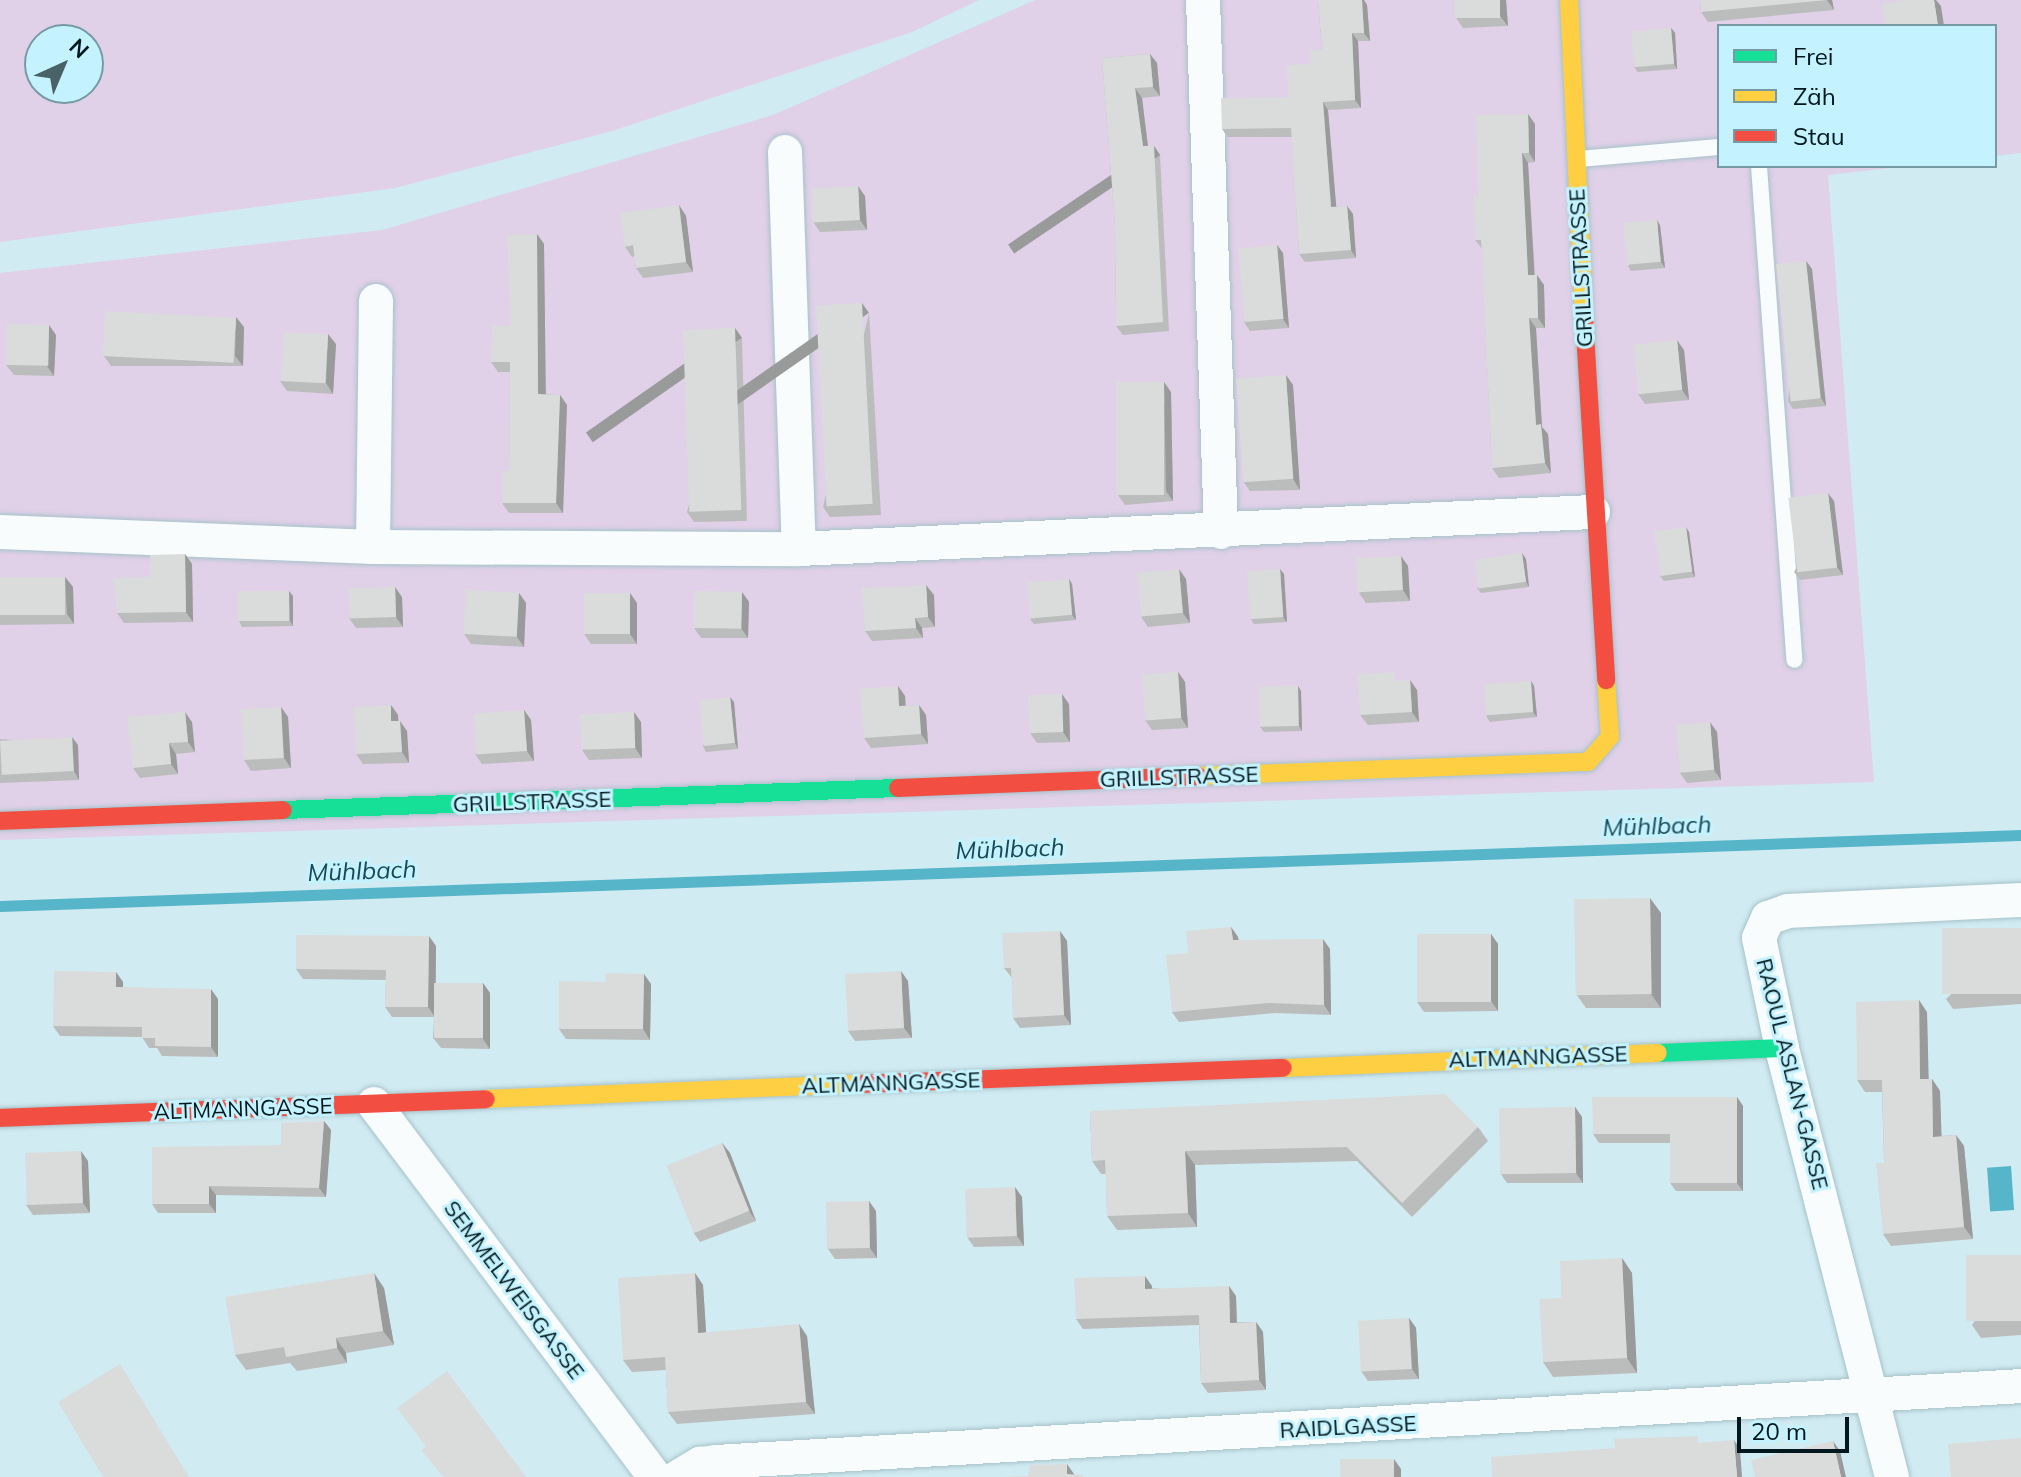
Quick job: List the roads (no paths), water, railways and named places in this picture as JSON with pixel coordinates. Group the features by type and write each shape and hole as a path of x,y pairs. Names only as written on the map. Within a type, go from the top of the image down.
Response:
{"street":[{"path":"1203,0 1221,532"},
{"name":"GRILLSTRASSE","path":"0,821 1588,762 1610,737 1593,512 1569,0"},
{"path":"785,152 799,549"},
{"path":"373,547 376,301"},
{"path":"0,532 373,547 799,549 1221,532 1593,512"},
{"name":"RAOUL ASLAN-GASSE","path":"1892,1477 1875,1397 1782,1048 1759,938 1768,918 1788,911 2021,900"},
{"name":"ALTMANNGASSE","path":"0,1118 1782,1048"},
{"name":"SEMMELWEISGASSE","path":"374,1104 655,1477"},
{"name":"RAIDLGASSE","path":"678,1477 700,1464 716,1462 1875,1397 2021,1386"}],"lane":[{"path":"1576,159 1717,147"},
{"path":"1759,168 1794,660"}],"water":[{"path":"2011,1166 2014,1210 1990,1212 1987,1168"}],"waterway":[{"name":"Mühlbach","path":"0,906 2021,835"}]}
